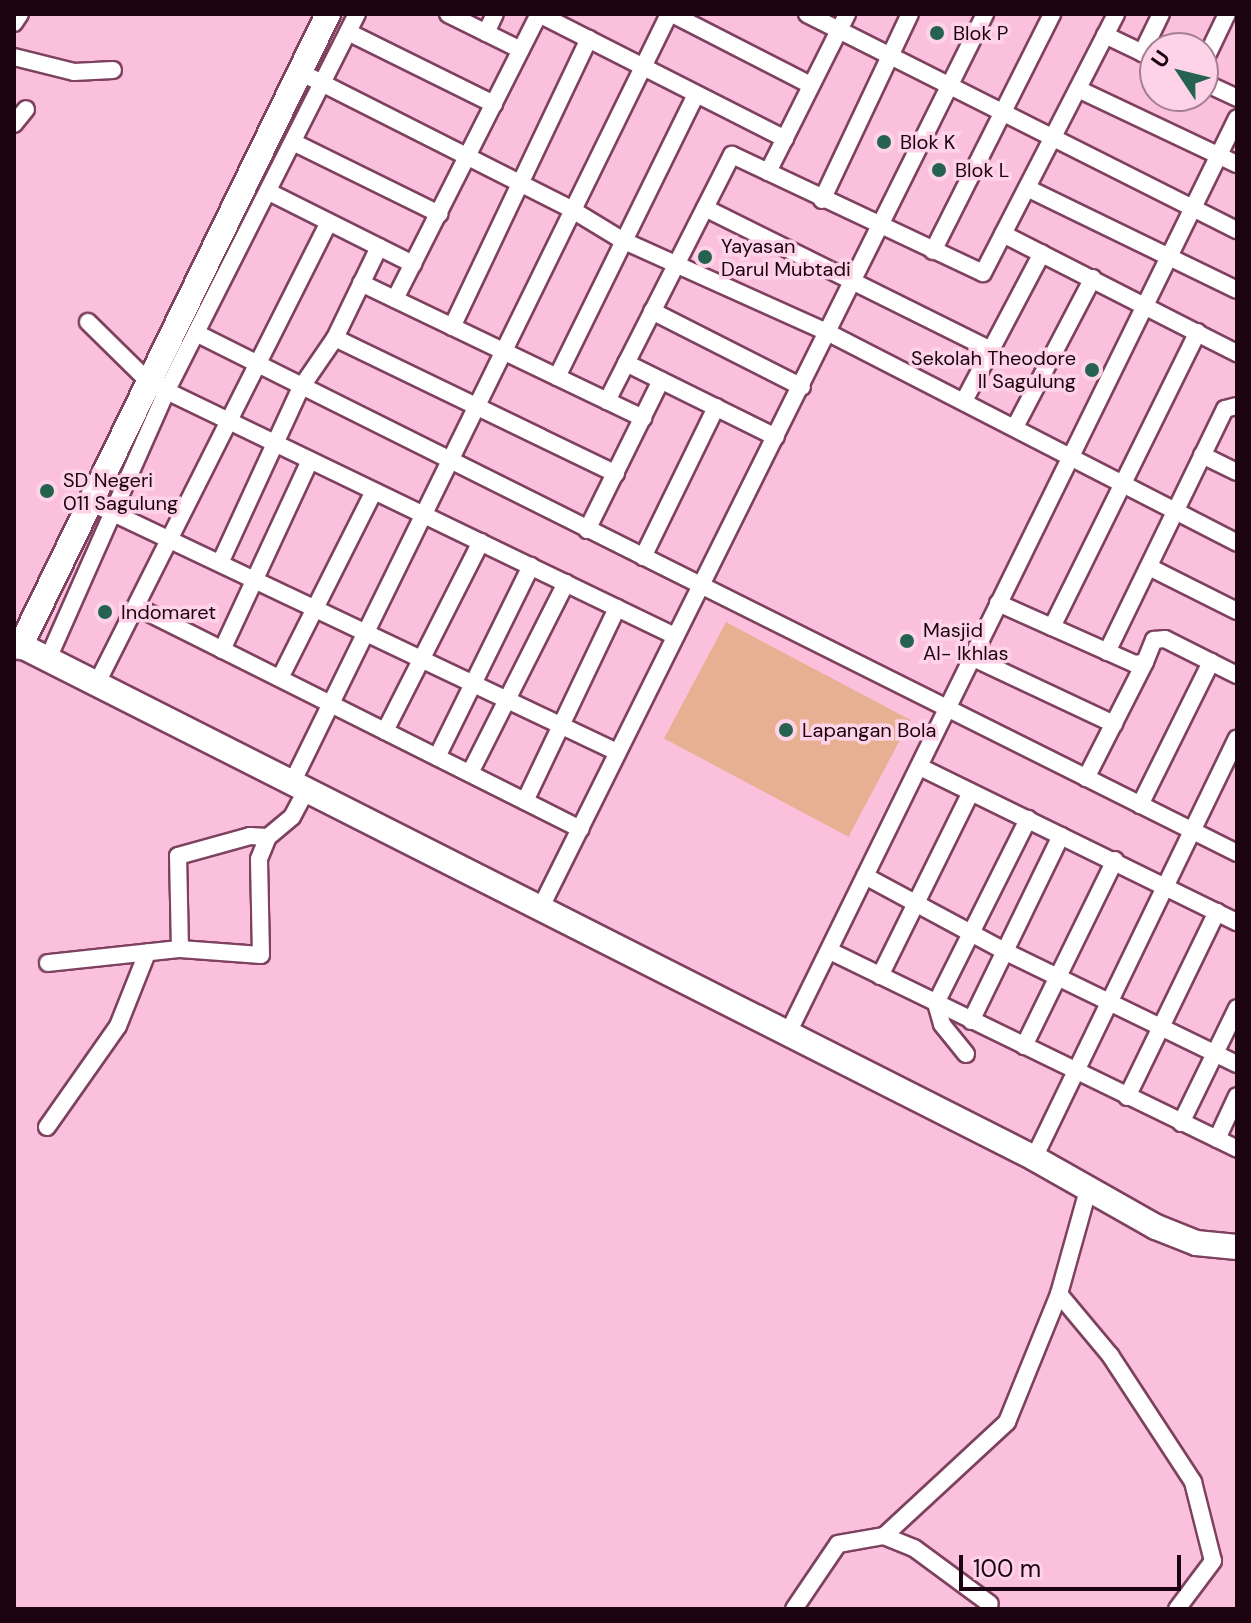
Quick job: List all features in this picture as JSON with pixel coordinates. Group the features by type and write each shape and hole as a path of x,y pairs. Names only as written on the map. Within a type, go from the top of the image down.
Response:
{"street":[{"path":"14,23 20,14"},
{"path":"47,661 70,576 328,14"},
{"path":"158,387 196,333 271,193 357,14"},
{"path":"448,14 521,50"},
{"path":"486,33 495,14"},
{"path":"395,299 539,14 785,139"},
{"path":"48,963 180,949 261,955 259,859 268,837 292,817 298,789 366,631 571,209 670,14 811,85"},
{"path":"807,14 1237,230"},
{"path":"768,172 847,14"},
{"path":"822,200 910,14"},
{"path":"540,909 802,387 850,280 985,14"},
{"path":"933,251 1052,14"},
{"path":"607,401 679,265 732,155 877,226 983,273 1116,14"},
{"path":"348,32 494,104"},
{"path":"1105,35 1139,52"},
{"path":"452,327 522,186 589,39"},
{"path":"14,57 74,72 113,70"},
{"path":"300,72 466,159 571,209 622,240 827,332 1237,543"},
{"path":"1078,89 1237,164"},
{"path":"557,377 696,94"},
{"path":"14,124 26,109"},
{"path":"788,1033 1237,118"},
{"path":"295,143 439,214"},
{"path":"1027,188 1237,290"},
{"path":"271,193 413,264"},
{"path":"705,208 991,350"},
{"path":"96,685 329,222"},
{"path":"1003,234 1237,353"},
{"path":"221,561 300,389 335,338 379,247"},
{"path":"964,401 1042,253"},
{"path":"1015,427 1093,278"},
{"path":"361,283 643,418"},
{"path":"652,311 802,387"},
{"path":"88,322 158,387 675,636"},
{"path":"1052,627 1198,332"},
{"path":"196,333 300,389 1237,853"},
{"path":"335,338 616,474"},
{"path":"626,363 776,437"},
{"path":"587,530 661,380"},
{"path":"1107,652 1225,409 1237,406"},
{"path":"643,557 716,407"},
{"path":"1202,455 1237,472"},
{"path":"222,650 310,460"},
{"path":"280,678 374,491"},
{"path":"103,506 617,752"},
{"path":"385,731 481,542"},
{"path":"437,757 531,566"},
{"path":"1149,567 1237,611"},
{"path":"70,576 17,644 298,789 1034,1158 1088,1190 1196,1243 1237,1247"},
{"path":"470,773 566,583"},
{"path":"998,603 1135,664 1145,662"},
{"path":"137,607 581,829"},
{"path":"525,801 617,608"},
{"path":"1086,778 1154,640 1165,639 1237,675"},
{"path":"971,657 1114,724"},
{"path":"1140,805 1211,662"},
{"path":"1034,1158 1237,738"},
{"path":"920,767 1237,922"},
{"path":"880,976 913,903 971,792"},
{"path":"966,1054 942,1024 936,1003 1028,819"},
{"path":"180,949 178,856 250,836 268,837"},
{"path":"971,1021 1061,836"},
{"path":"1024,1046 1115,860"},
{"path":"865,876 1004,951 1059,975 1237,1064"},
{"path":"1127,1097 1164,1028 1217,912"},
{"path":"830,951 1076,1074 1237,1149"},
{"path":"47,1127 118,1026 147,953"},
{"path":"1181,1123 1237,1008"},
{"path":"1217,1139 1237,1096"},
{"path":"884,1536 1007,1422 1059,1294 1088,1190"},
{"path":"1059,1294 1110,1355 1193,1482 1213,1561 1177,1609"},
{"path":"794,1609 838,1544 884,1536 914,1548 990,1604"}],"shaded area":[{"name":"Lapangan Bola","path":"726,622 911,720 849,837 664,739"}],"place":[{"name":"Blok P","path":"937,33"},
{"name":"Blok K","path":"884,142"},
{"name":"Blok L","path":"939,170"},
{"name":"Yayasan Darul Mubtadi","path":"705,257"},
{"name":"Sekolah Theodore II Sagulung","path":"1092,370"},
{"name":"SD Negeri 011 Sagulung","path":"47,491"},
{"name":"Indomaret","path":"105,612"},
{"name":"Masjid Al- Ikhlas","path":"907,641"},
{"name":"Lapangan Bola","path":"786,730"}]}
